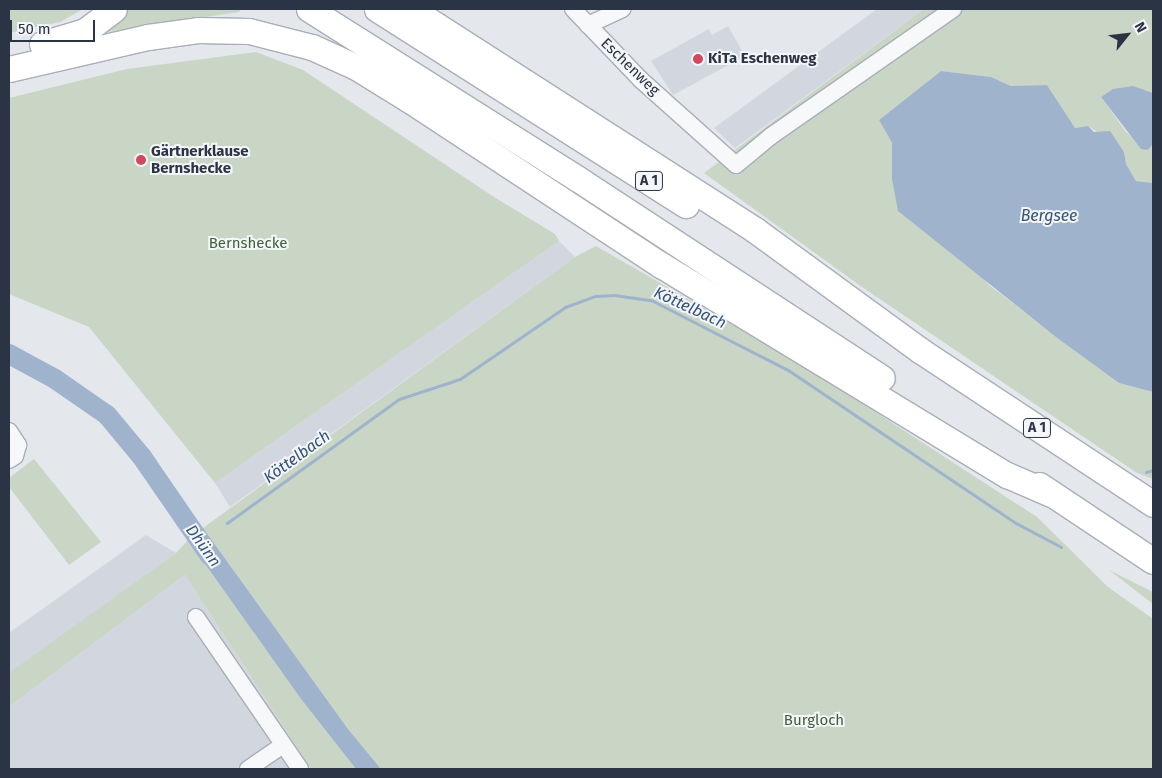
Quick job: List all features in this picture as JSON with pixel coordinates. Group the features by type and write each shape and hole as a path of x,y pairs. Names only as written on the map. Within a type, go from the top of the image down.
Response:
{"highway":[{"path":"9,52 79,34 98,24 114,9"},
{"name":"A 1","path":"309,9 644,222 1013,465 1051,494 1153,561"},
{"name":"A 1","path":"377,9 865,322 921,351 1153,504"},
{"path":"411,9 548,94 754,230 921,351"},
{"path":"9,69 148,37 198,30 249,31 312,47 356,67 661,265 1007,475 1051,494"}],"street":[{"name":"Eschenweg","path":"573,9 641,80 736,165 771,136 953,9"},
{"path":"588,25 623,9"},
{"path":"9,431 18,445 12,458"},
{"path":"196,618 300,769"},
{"path":"248,769 283,745"}],"shaded area":[{"path":"877,9 924,9 735,148 714,128"},
{"name":"KiTa Eschenweg","path":"728,26 745,56 673,95 651,61 709,29 712,35"},
{"path":"559,241 575,257 230,507 215,483"},
{"path":"146,535 176,553 9,674 9,633"},
{"path":"185,575 311,769 9,769 9,707"}],"green space":[{"path":"9,9 83,9 60,22 9,33"},
{"path":"122,9 241,9 239,12 100,33"},
{"path":"924,9 1153,9 1153,93 1146,90 1101,97 1126,132 1148,150 1153,144 1153,183 1136,181 1126,164 1124,152 1099,133 1088,126 1075,128 1047,85 1011,86 991,77 941,71 879,120 892,143 892,179 990,286 1119,383 1153,392 1153,479 1137,473 862,287 704,173"},
{"name":"Bernshecke","path":"256,52 303,70 494,197 555,234 559,241 215,483 89,327 9,294 9,98 127,69"},
{"name":"Burgloch","path":"596,246 811,370 1037,517 1108,587 1153,619 1153,769 381,769 348,729 203,528 575,257"},
{"path":"34,459 101,542 69,565 9,487 9,478"},
{"path":"188,540 301,699 356,769 311,769 185,575 9,707 9,673 176,553"},
{"path":"1109,570 1153,592 1153,604"}],"water":[{"name":"Bergsee","path":"941,71 991,77 1011,86 1047,85 1075,128 1088,126 1094,132 1110,131 1124,152 1126,164 1136,181 1153,183 1153,392 1119,383 1056,337 898,211 892,179 892,143 879,120"},
{"path":"1133,86 1153,93 1153,144 1148,150 1141,149 1101,97 1113,89"},
{"path":"203,528 348,729 381,769 356,769 301,699 188,540"}],"waterway":[{"name":"Köttelbach","path":"227,523 399,399 460,379 565,307 596,296 614,295 651,300 788,370 1016,523 1061,547"},
{"name":"Dhünn","path":"9,354 55,379 107,415 142,457 210,556"},
{"name":"Köttelbach","path":"1146,472 1153,470"}],"place":[{"name":"KiTa Eschenweg","path":"698,59"},
{"name":"Gärtnerklause Bernshecke","path":"141,160"}]}
